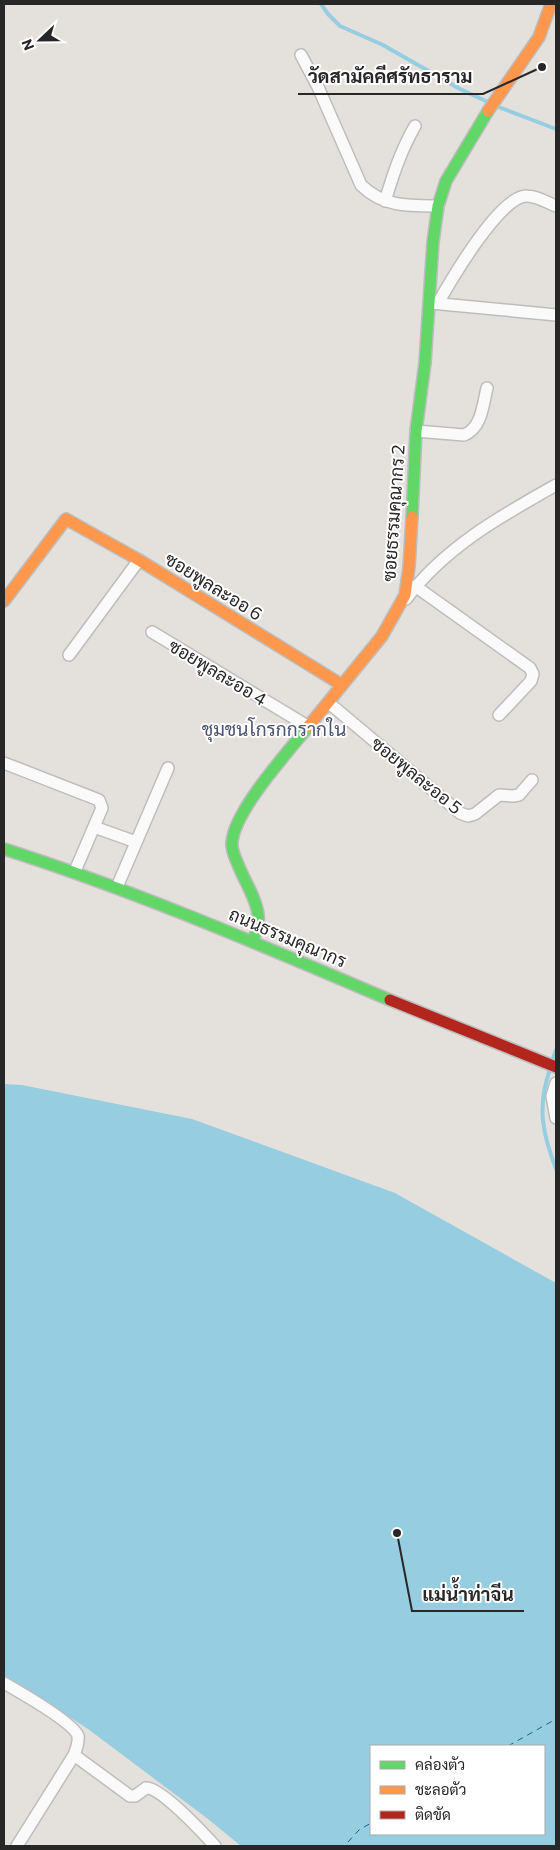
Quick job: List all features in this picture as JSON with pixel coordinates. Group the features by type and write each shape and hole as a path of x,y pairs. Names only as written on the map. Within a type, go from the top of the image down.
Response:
{"street":[{"name":"ซอยธรรมคุณากร 2","path":"253,940 258,925 258,916 256,906 233,853 233,833 240,814 382,636 405,595 410,567 416,431 434,303 433,242 438,206 450,174 478,126 539,37 551,4"},
{"path":"301,56 318,87 361,184 371,195 408,206 438,206"},
{"path":"385,200 398,162 414,126"},
{"path":"556,206 527,196 519,197 493,221 434,303 556,315"},
{"path":"416,431 464,435 468,433 477,426 487,388"},
{"path":"397,611 416,586 462,542 500,516 556,485"},
{"name":"ซอยพูลละออ 6","path":"4,601 65,519 139,560 342,685"},
{"path":"69,655 139,560"},
{"path":"416,586 530,668 533,674 531,681 499,715"},
{"name":"ซอยพูลละออ 4","path":"152,632 309,727"},
{"name":"ซอยพูลละออ 5","path":"329,703 460,813 468,816 475,814 499,794 520,795 532,780"},
{"path":"4,763 99,800 102,808 75,871"},
{"path":"117,887 168,768"},
{"path":"94,827 136,842"},
{"name":"ถนนธรรมคุณากร","path":"4,849 75,871 253,940 396,1002 556,1067"},
{"path":"556,1083 552,1096 556,1118"},
{"path":"4,1684 62,1720 74,1730 78,1741 74,1756 17,1846"},
{"path":"74,1756 130,1796 135,1796 146,1788 155,1789 193,1822 215,1846"}],"water":[{"path":"4,1084 22,1085 192,1119 395,1193 556,1283 556,1846 241,1846 88,1729 4,1675"}],"waterway":[{"path":"321,4 340,26 383,45 460,89 488,102"},
{"path":"496,106 556,129"},
{"path":"552,1062 556,1050"},
{"path":"550,1069 543,1095 542,1108 547,1143 556,1169"}],"ferry route":[{"path":"510,1745 556,1719"},
{"path":"348,1842 359,1830 370,1824"}],"traffic: fast":[{"path":"412,517 416,431 425,363 433,242 438,206 446,181 488,111"},
{"path":"253,940 258,925 257,910 233,852 232,842 235,829 242,814 263,782 308,727"},
{"path":"4,849 151,901 390,1000"}],"traffic: slow":[{"path":"488,111 539,37 551,4"},
{"path":"308,727 382,636 405,595 412,517"},
{"path":"4,601 66,519 139,560 342,685"}],"traffic: jam":[{"path":"390,1000 556,1067"}],"place":[{"name":"วัดสามัคคีศรัทธาราม","path":"542,67"},
{"name":"แม่น้ำท่าจีน","path":"397,1533"}],"district":[{"name":"ชุมชนโกรกกรากใน","path":"274,728"}]}
